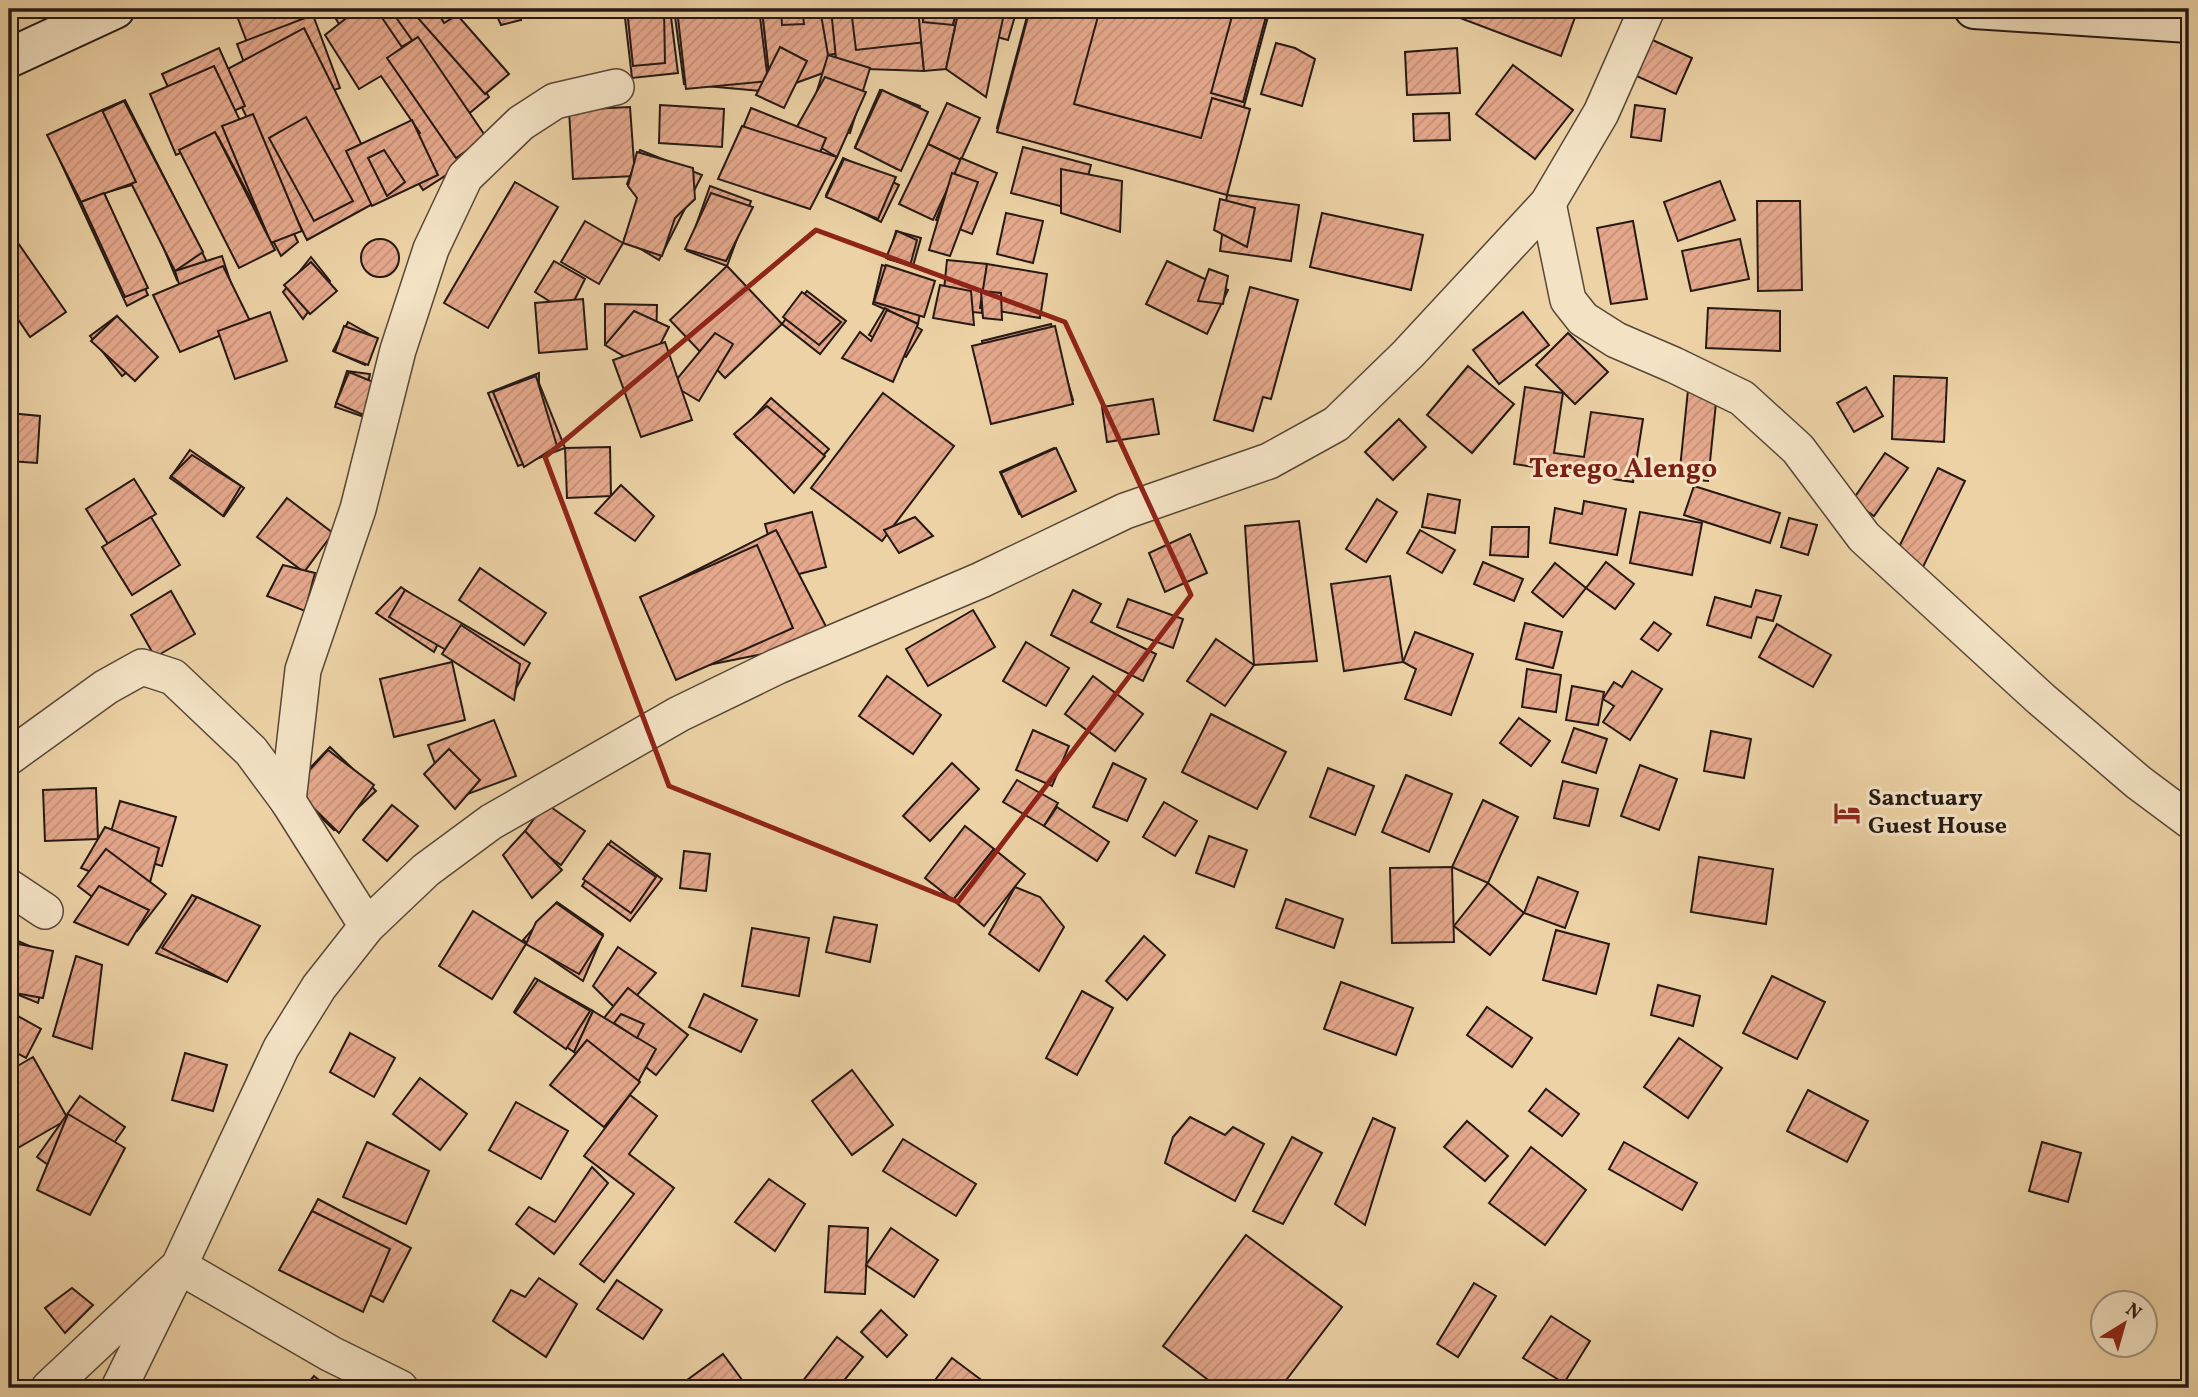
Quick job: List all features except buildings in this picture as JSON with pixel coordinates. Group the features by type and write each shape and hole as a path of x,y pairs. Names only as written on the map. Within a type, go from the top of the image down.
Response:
{"street":[{"path":"9,58 115,9"},
{"path":"119,1388 281,1048 319,987 367,926 426,870 491,822 679,714 778,666 981,580 1125,511 1269,461 1336,424 1408,354 1548,203 1601,113 1647,9"},
{"path":"1980,9 2189,23"},
{"path":"288,801 303,670 358,509 398,350 432,249 466,177 521,123 555,101 615,87"},
{"path":"1548,203 1568,300 1583,319 1616,341 1742,398 1798,449 1864,537 2050,708 2138,782 2189,820"},
{"path":"9,757 106,687 142,667 173,677 251,751 288,801 367,926"},
{"path":"9,887 44,911"},
{"path":"49,1388 179,1266"},
{"path":"179,1266 331,1353 400,1388"}],"highlighted area":[{"path":"816,230 1065,322 1191,595 958,902 669,786 545,457"}],"place":[{"name":"Sanctuary Guest House","path":"1847,813"}],"district":[{"name":"Terego Alengo","path":"1623,469"}]}
